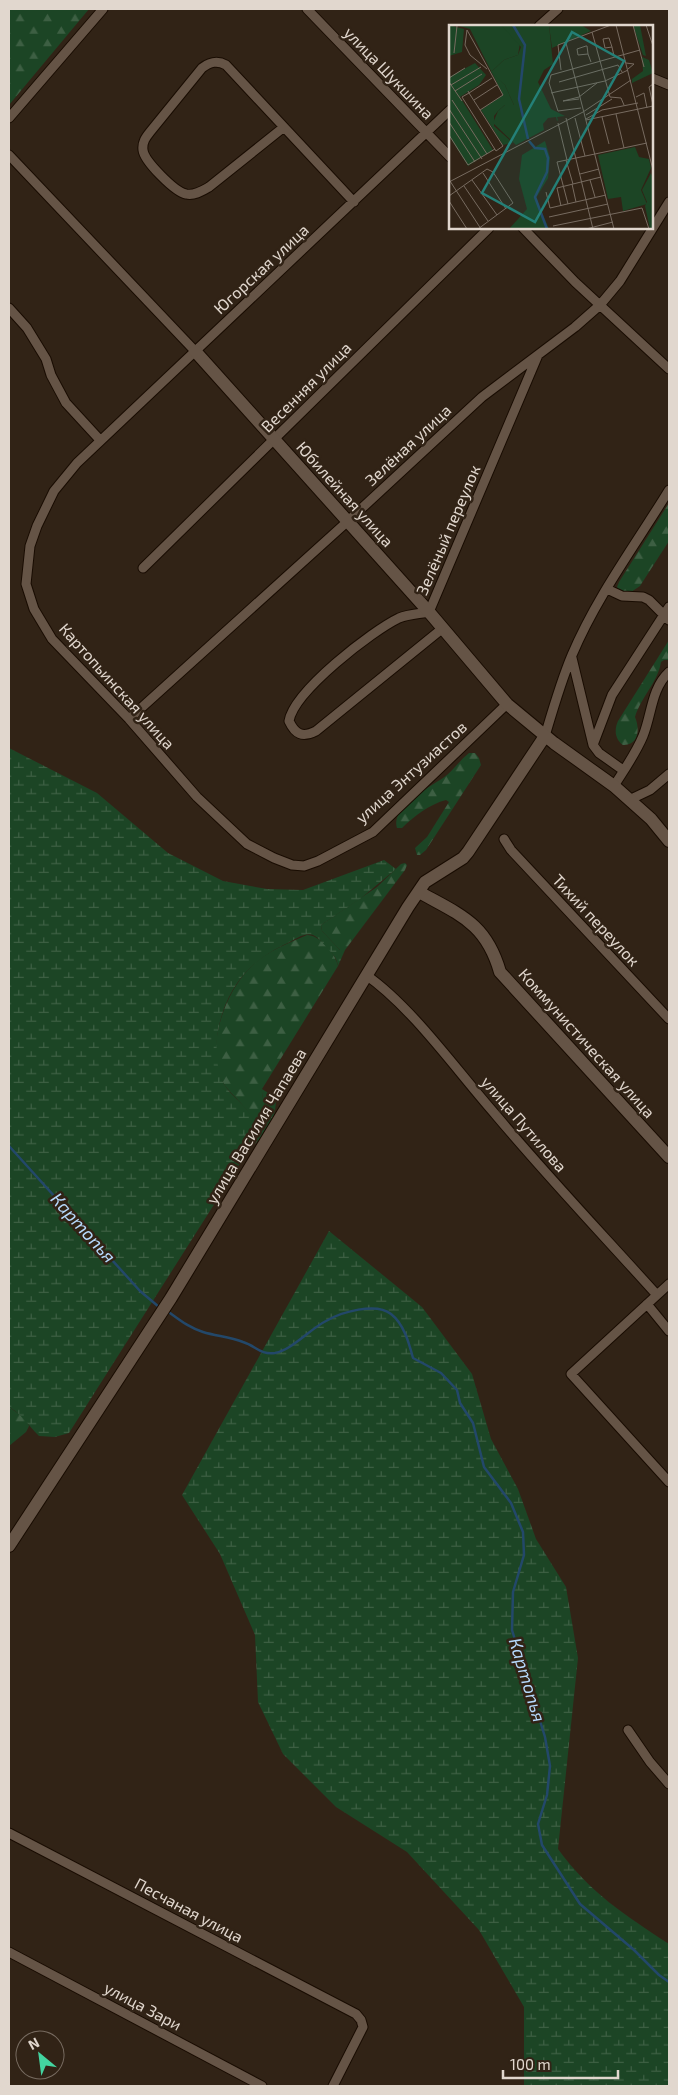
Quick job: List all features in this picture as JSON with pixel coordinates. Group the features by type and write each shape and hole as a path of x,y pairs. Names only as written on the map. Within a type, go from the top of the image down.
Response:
{"street":[{"path":"9,118 103,9"},
{"name":"улица Шукшина","path":"307,9 449,155"},
{"path":"540,25 555,10"},
{"path":"284,127 209,187 197,193 188,194 178,191 148,161 143,151 143,143 150,132 193,78 207,64 216,62 226,65 284,127 354,202"},
{"path":"653,78 669,85"},
{"name":"Югорская улица","path":"91,449 449,111"},
{"name":"Юбилейная улица","path":"9,155 195,351 429,612 507,704 544,736 614,786 651,819 669,841"},
{"name":"Зелёная улица","path":"653,227 669,202"},
{"name":"Весенняя улица","path":"144,568 488,229"},
{"path":"524,229 600,305 669,369"},
{"name":"Зелёная улица","path":"129,719 482,397 575,327 600,305 620,280 652,229"},
{"path":"9,308 27,328 46,359 51,375 66,403 100,440"},
{"name":"Зелёный переулок","path":"443,628 316,730 301,735 294,731 289,721 293,707 304,693 357,646 402,617 429,612 538,354"},
{"name":"Картопьинская улица","path":"91,449 66,475 45,508 30,546 26,584 40,620 52,640 129,719 197,797 247,844"},
{"path":"544,736 571,656 607,589 669,490"},
{"path":"607,589 622,596 643,597 649,600 666,618"},
{"path":"593,745 612,695 666,618 669,607"},
{"path":"571,656 593,745 599,753 623,770"},
{"path":"614,786 644,733 653,698 659,684 669,672"},
{"name":"улица Энтузиастов","path":"247,844 292,865 304,866 318,861 373,832 507,704"},
{"name":"улица Василия Чапаева","path":"9,1546 171,1298 366,975 425,882 463,858 468,852 544,736"},
{"path":"629,800 650,790 669,774"},
{"name":"Тихий переулок","path":"504,839 511,850 669,1019"},
{"name":"Коммунистическая улица","path":"419,892 474,925 486,938 500,972 669,1157"},
{"name":"улица Путилова","path":"366,975 380,985 418,1024 496,1116 657,1295"},
{"path":"669,1284 571,1374 669,1482"},
{"path":"647,1304 669,1331"},
{"path":"628,1730 650,1762 669,1784"},
{"name":"Песчаная улица","path":"9,1833 356,2014 361,2020 363,2028 333,2086"},
{"name":"улица Зари","path":"9,1952 262,2086"}],"green space":[{"path":"9,9 89,9 9,105"},
{"path":"669,503 669,541 640,586 631,592 619,591 617,587 619,582"},
{"path":"669,640 669,660 661,662 657,676 635,717 638,731 637,736 632,743 623,745 618,740 616,734 618,721"},
{"path":"9,748 97,793 168,853 223,881 267,889 303,890 384,860 396,869 360,899 321,925 322,931 340,950 345,950 338,966 334,956 320,940 310,934 300,937 268,954 250,968 232,992 225,1006 217,1036 218,1066 222,1080 262,1131 268,1121 268,1116 262,1089 276,1098 272,1122 248,1151 69,1433 55,1437 39,1436 22,1417 9,1407"},
{"path":"469,753 475,753 481,765 426,850 417,855 415,848 427,837 449,802 446,800 428,807 402,828 397,828 396,820 399,813 412,799 447,775"},
{"path":"405,863 407,865 405,870 345,950 340,950 322,931 321,925 377,887 401,864"},
{"path":"307,935 317,938 327,946 337,961 338,966 262,1089 268,1121 262,1131 224,1084 218,1071 216,1040 231,994 248,970 268,954"},
{"path":"329,1231 422,1307 472,1374 491,1439 518,1489 536,1539 566,1587 578,1658 558,1849 570,1865 596,1891 623,1913 669,1944 669,2086 524,2086 524,2007 479,1930 407,1852 336,1807 283,1754 258,1702 255,1635 220,1554 182,1495"},
{"path":"9,1407 26,1419 29,1426 26,1432 9,1446"}],"waterway":[{"name":"Картопья","path":"9,1146 140,1291 159,1307"},
{"name":"Картопья","path":"170,1313 198,1330 238,1340 266,1353 275,1353 288,1348 320,1325 340,1314 368,1309 385,1310 396,1318 403,1328 413,1358 441,1373 457,1390 460,1403 473,1423 484,1467 511,1503 523,1532 524,1555 513,1592 512,1630 545,1737 550,1766 547,1795 538,1824 542,1845 580,1904 669,1982"}]}
